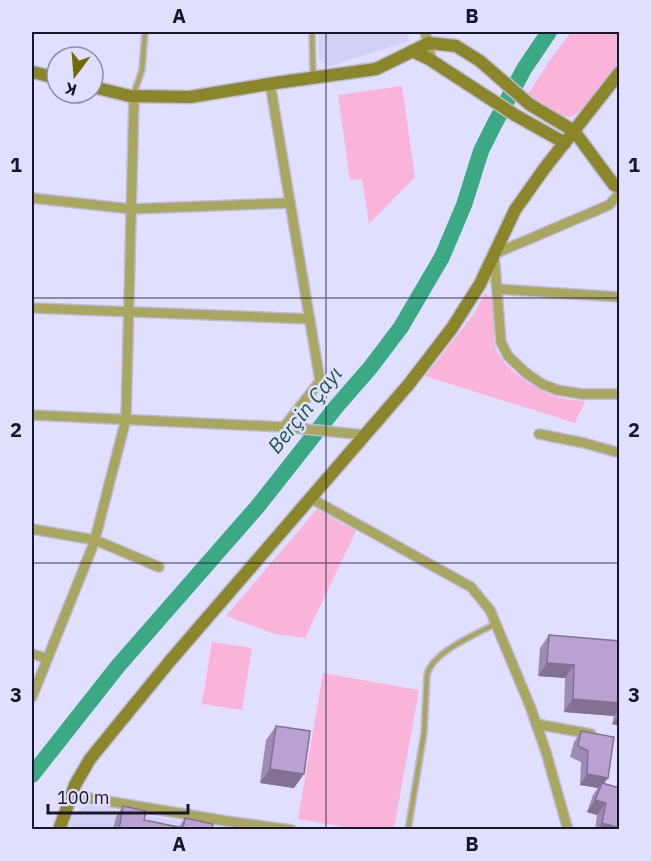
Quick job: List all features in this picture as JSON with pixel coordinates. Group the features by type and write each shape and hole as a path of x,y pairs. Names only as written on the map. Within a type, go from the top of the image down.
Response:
{"street":[{"path":"105,90 134,96 190,97 270,83 376,69 412,51 427,37"},
{"path":"427,37 432,61"},
{"path":"427,37 456,46 480,62 529,104 574,131 614,185 620,187"},
{"path":"412,51 432,61 515,115 565,142"},
{"path":"59,830 71,795 90,759 170,661 409,384 452,328 480,284 514,210 620,72"},
{"path":"270,83 320,381 287,427"},
{"path":"32,697 95,540 126,419 134,96"},
{"path":"494,254 609,205 620,193"},
{"path":"32,198 131,209 290,203"},
{"path":"494,254 501,342 508,356 526,373 542,384 557,390 582,394 620,394"},
{"path":"497,289 620,297"},
{"path":"32,308 310,319"},
{"path":"32,415 287,427 363,435"},
{"path":"539,434 620,453"},
{"path":"312,499 471,587 490,610 536,724 568,830"},
{"path":"32,529 95,540 159,567"},
{"path":"32,654 47,658"},
{"path":"536,724 600,736"},
{"path":"71,795 292,830"}],"lane":[{"path":"134,96 142,70 146,32"},
{"path":"312,32 314,77"},
{"path":"408,830 424,733 428,671 436,658 495,624"}],"shaded area":[{"path":"318,32 408,32 409,41 328,67 319,59"},
{"path":"571,32 619,32 619,61 586,107 572,117 561,116 528,94"},
{"path":"402,86 415,177 369,224 362,179 350,180 338,95"},
{"path":"485,293 492,298 495,344 498,353 521,378 542,391 561,398 585,401 575,423 425,376 474,314"},
{"path":"317,509 356,531 305,638 275,634 226,616"},
{"path":"212,642 252,648 242,710 202,704"},
{"path":"323,673 419,690 394,829 354,829 298,819"},
{"path":"88,805 223,829 67,830 71,815"}],"building":[{"path":"549,635 620,641 620,703 573,699 574,665 547,663"},
{"path":"276,726 310,731 304,774 270,769"},
{"path":"581,731 614,737 608,778 587,774 588,751 578,746"},
{"path":"602,783 620,788 620,828 602,823 606,803 595,800"},
{"path":"123,806 146,811 144,820 183,828 185,818 213,824 212,830 119,830"}],"waterway":[{"name":"Berçin Çayı","path":"32,775 118,666 258,506 401,327 442,257 464,205 481,151 495,123 524,69 549,32"}]}
